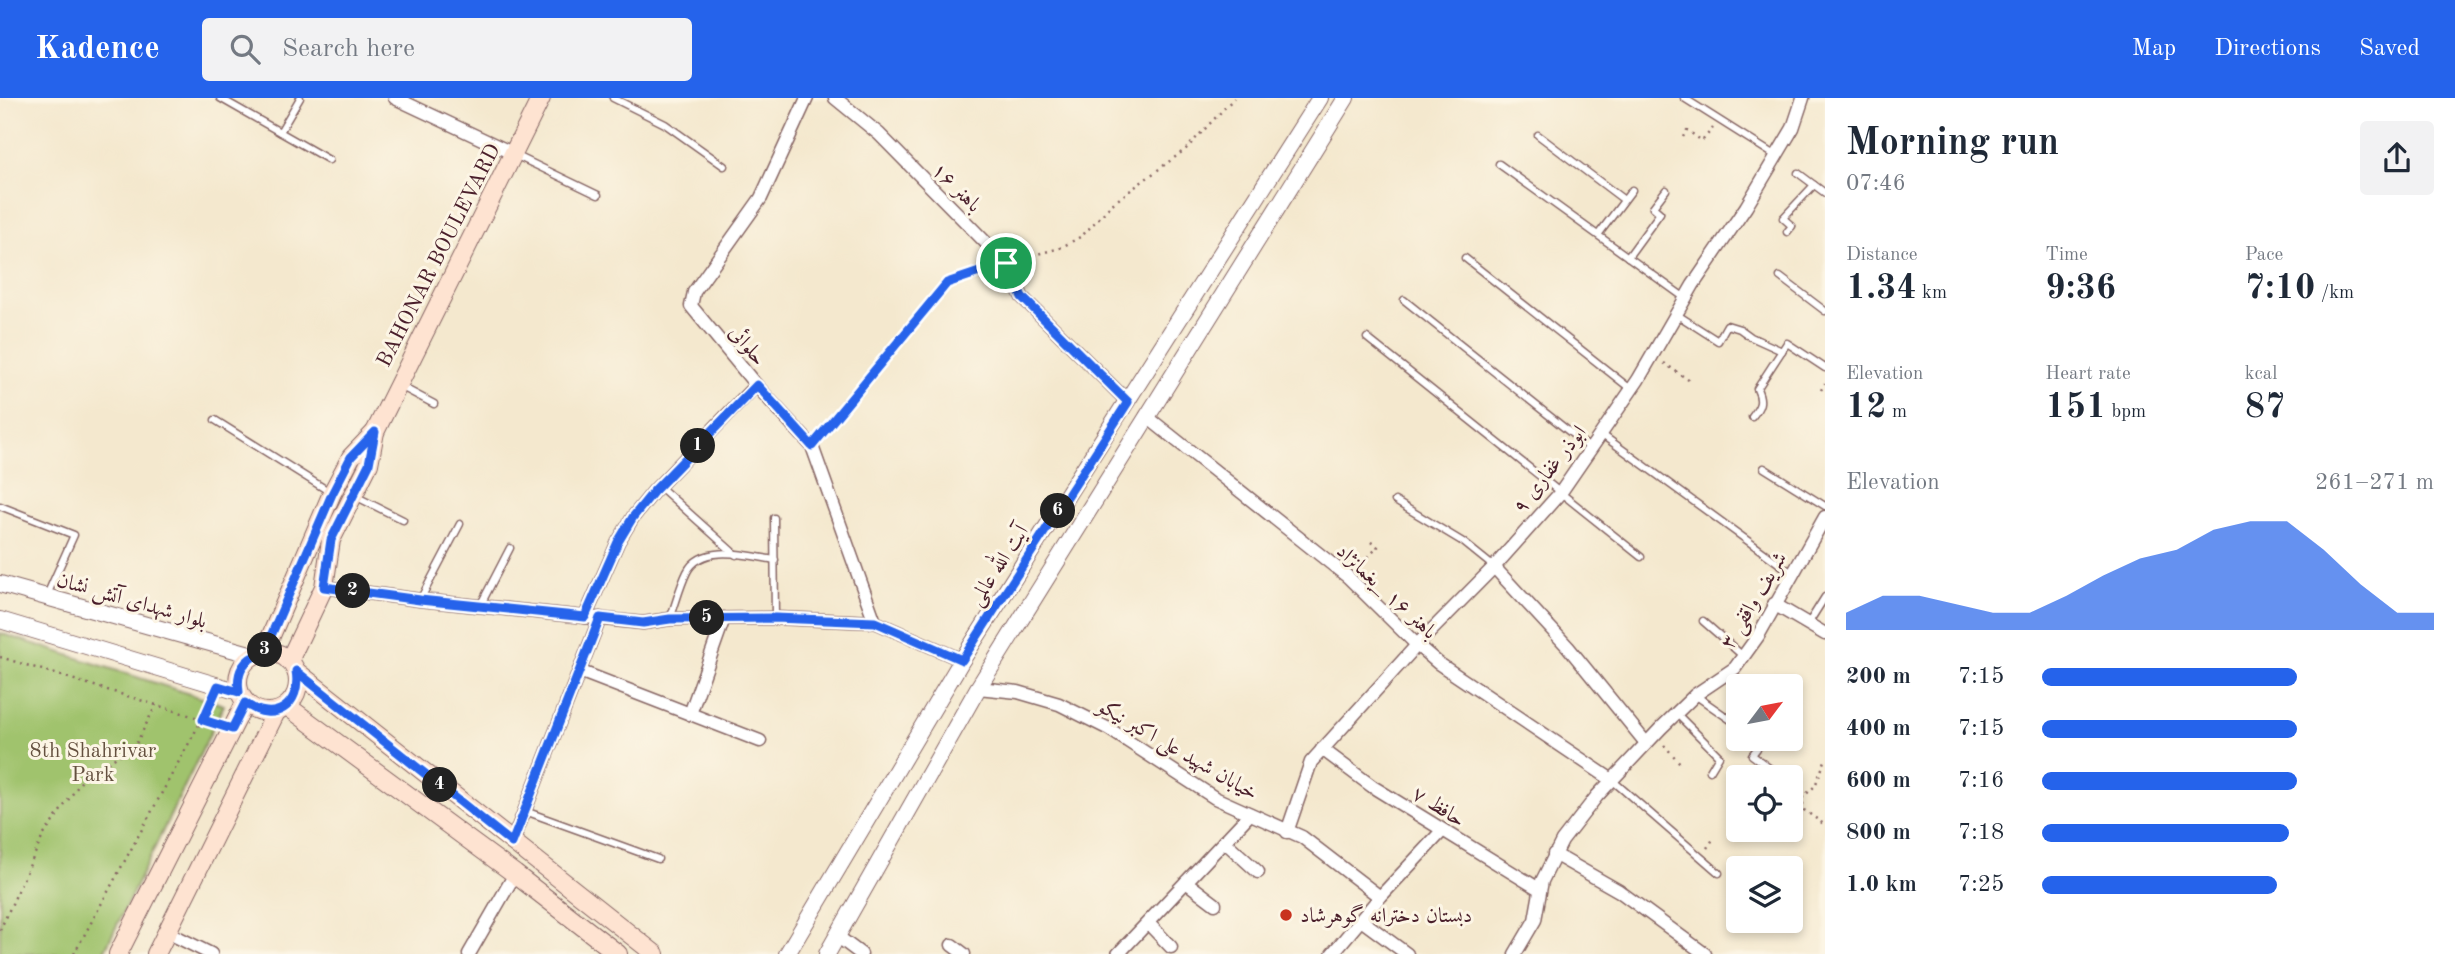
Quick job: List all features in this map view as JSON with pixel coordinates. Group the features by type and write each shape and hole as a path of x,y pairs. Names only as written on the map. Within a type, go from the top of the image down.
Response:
{"main road":[{"name":"BAHONAR BOULEVARD","path":"292,666 324,587 331,540 369,464 375,432 541,98"},
{"name":"BAHONAR BOULEVARD","path":"259,654 351,457 375,432"},
{"path":"618,954 515,874 281,709 265,713 254,710 242,698 237,678 243,664 259,654 277,653 512,843 655,954"},
{"path":"156,954 281,709 295,696 298,684 292,666"},
{"path":"118,954 232,729 242,698"}],"street":[{"path":"395,98 514,154"},
{"name":"حلوائی","path":"807,98 761,198 694,292 691,306 812,446 875,622"},
{"name":"باهنر ۱۶","path":"835,98 879,134 1006,263 1022,297 1128,402"},
{"name":"آیت الله عالمی","path":"788,954 962,660 1320,98"},
{"path":"827,954 978,688 1346,98"},
{"name":"ابوذر غفاری ۹","path":"1287,832 1311,762 1416,645 1494,566 1561,492 1632,390 1685,298 1776,156 1793,128 1803,98"},
{"path":"585,617 618,542 633,517 659,486 757,385"},
{"name":"باهنر ۱۶ _یغمانژاد","path":"1146,416 1348,577 1416,645 1438,663 1612,780"},
{"name":"شریف واقفی ۳","path":"1612,780 1695,695 1735,667 1744,656 1825,517"},
{"path":"1494,566 1650,739"},
{"name":"بلوار شهدای آتش نشان","path":"0,584 259,654"},
{"path":"324,587 420,600 643,623 670,619 724,618 875,622 962,660"},
{"path":"1774,604 1825,635"},
{"path":"512,843 600,618"},
{"path":"690,714 724,618"},
{"path":"0,620 218,686 242,698"},
{"path":"579,671 760,741"},
{"name":"خیابان شهید علی اکبر نیکو","path":"978,688 1018,692 1059,704 1109,729 1215,798 1302,837 1380,897"},
{"name":"حافظ ۷","path":"1322,749 1373,787 1539,889"},
{"path":"1515,954 1535,920 1539,889 1554,854 1612,780"},
{"path":"1118,954 1250,814"},
{"path":"1332,954 1380,897 1442,831"},
{"path":"1224,841 1258,872"},
{"path":"1554,854 1619,891 1705,954"},
{"path":"469,954 515,874"},
{"path":"1186,882 1215,904"},
{"path":"1361,920 1408,954"},
{"path":"1148,923 1171,947"},
{"path":"167,932 211,954"},
{"path":"837,936 861,954"},
{"path":"952,945 964,954"}],"lane":[{"path":"220,98 329,160"},
{"path":"280,132 300,98"},
{"path":"613,98 665,124 724,166"},
{"path":"1684,98 1776,156"},
{"path":"1538,135 1624,200"},
{"path":"514,154 598,195"},
{"path":"1499,164 1685,298"},
{"path":"1798,173 1825,193"},
{"path":"1787,232 1792,226 1783,218 1814,185"},
{"path":"1598,235 1632,190"},
{"path":"1628,257 1660,213 1653,207 1666,190"},
{"path":"1465,258 1632,390"},
{"path":"812,446 947,283 1006,263"},
{"path":"1780,277 1825,311"},
{"path":"1404,300 1591,449"},
{"path":"1676,314 1718,341 1727,325 1782,351"},
{"path":"1367,338 1641,557"},
{"path":"1752,418 1760,407 1761,397 1757,389 1787,343 1825,367"},
{"path":"398,385 434,404"},
{"path":"215,420 332,494"},
{"path":"1601,434 1792,573"},
{"path":"1764,468 1825,506"},
{"path":"659,486 736,555"},
{"path":"353,495 403,520"},
{"path":"1395,501 1463,542 1494,566"},
{"path":"0,506 74,535 46,597"},
{"path":"774,518 775,618"},
{"path":"420,600 460,524"},
{"path":"480,606 510,548"},
{"path":"670,619 688,569 699,558 709,555 736,555 775,560"},
{"path":"1808,624 1825,597"},
{"path":"1703,621 1744,656"},
{"path":"1695,695 1726,717"},
{"path":"1676,713 1719,756 1710,771"},
{"path":"1755,751 1752,755 1765,765"},
{"path":"1612,780 1719,873"},
{"path":"525,811 658,859"}],"path":[{"path":"1006,263 1060,248 1082,236 1112,204 1186,149 1234,98"},
{"path":"1683,137 1687,130 1702,141 1720,121"},
{"path":"1653,355 1690,381"},
{"path":"1821,390 1825,383"},
{"path":"1348,577 1378,547 1368,540"},
{"path":"0,657 232,729"},
{"path":"74,954 203,720 218,686"},
{"path":"0,930 43,836 85,776 135,746 156,705"},
{"path":"1650,739 1680,763"},
{"path":"1803,797 1815,786 1825,761"},
{"path":"1803,804 1804,810 1825,825"},
{"path":"1700,856 1714,838"}],"green space":[{"name":"8th Shahrivar Park","path":"0,633 224,705 103,954 0,954"}],"place":[{"name":"دبستان دخترانه گوهرشاد","path":"1286,915"}],"route":[{"path":"1006,263 1022,297 1128,402 962,660 875,622 775,618 670,619 643,623 600,618 512,843 296,671 298,684 295,696 287,706 276,712 254,710 245,703 232,729 203,720 218,686 239,692 237,678 243,664 254,655 264,652 332,494 351,457 375,432 369,464 331,540 324,587 585,617 618,542 633,517 654,491 757,385 812,446 947,283 1006,263"}]}
